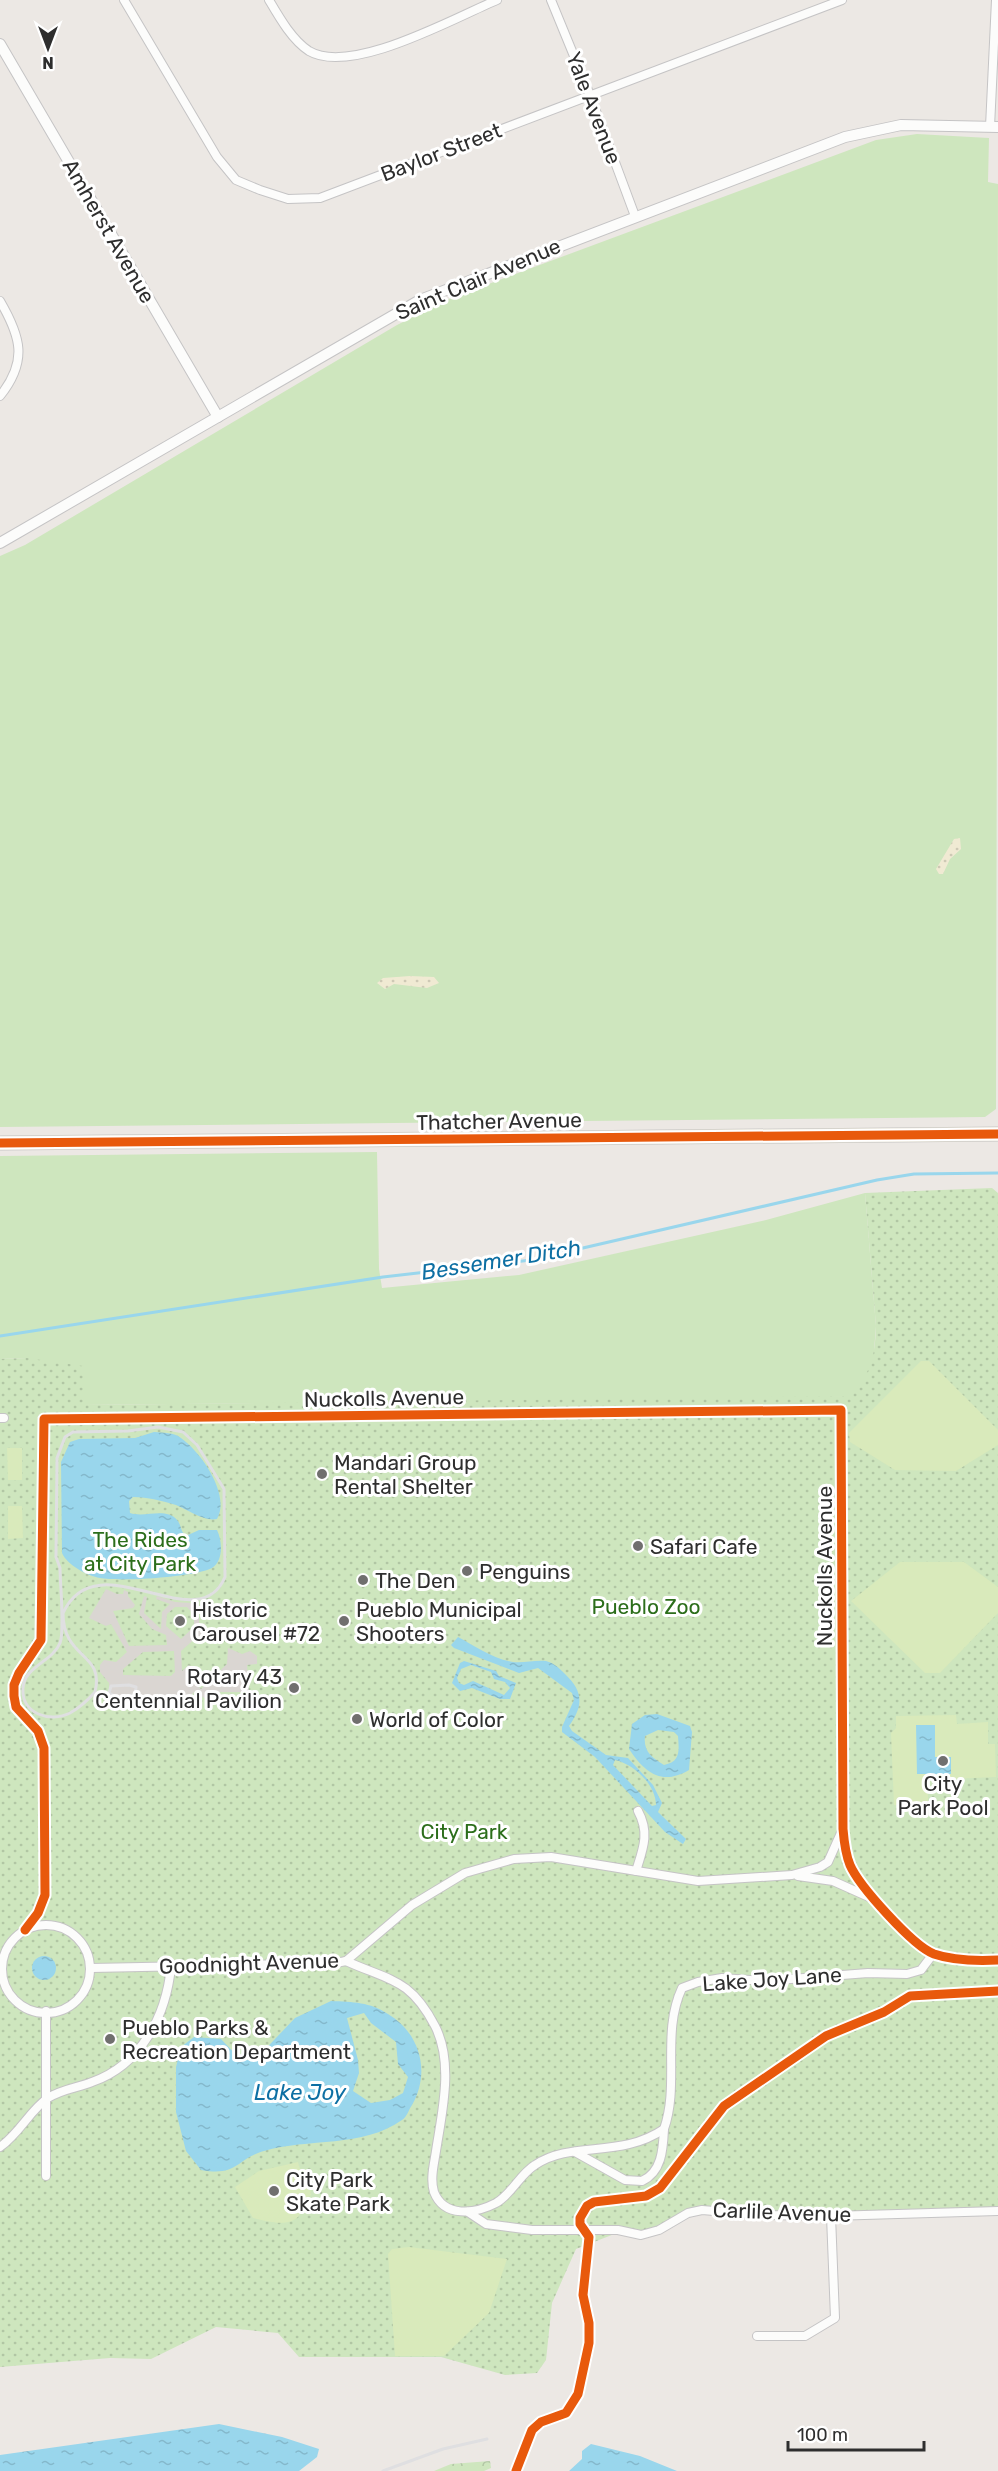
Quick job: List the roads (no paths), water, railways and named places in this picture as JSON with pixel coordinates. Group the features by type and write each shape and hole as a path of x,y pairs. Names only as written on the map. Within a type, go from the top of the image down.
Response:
{"main road":[{"name":"Thatcher Avenue","path":"0,1143 998,1134"}],"street":[{"name":"Baylor Street","path":"124,0 223,165 236,180 288,200 321,198 842,0"},
{"path":"269,0 282,23 309,51 346,59 372,54 496,0"},
{"name":"Yale Avenue","path":"551,0 590,95 635,216"},
{"path":"994,127 996,0"},
{"name":"Amherst Avenue","path":"0,44 218,417"},
{"name":"Saint Clair Avenue","path":"0,543 420,300 816,147 873,130 930,124 994,127"},
{"path":"0,301 12,321 19,347 15,372 0,396"},
{"name":"Nuckolls Avenue","path":"25,1930 38,1913 45,1895 44,1748 38,1731 16,1707 14,1685 41,1640 44,1419 841,1410 843,1828"},
{"path":"636,1871 645,1842 646,1826 638,1811"},
{"path":"843,1828 849,1863 873,1899 933,1954 955,1959 998,1960"},
{"name":"Goodnight Avenue","path":"91,1968 346,1961 412,1905 465,1873 514,1859 551,1857 698,1881 792,1875 820,1867 828,1862 837,1847 843,1828"},
{"path":"792,1875 833,1881 873,1899"},
{"path":"48,1925 74,1935 89,1957 91,1968 85,1989 69,2006 46,2011 26,2007 13,1998 3,1982 1,1968 8,1944 25,1930 48,1925"},
{"name":"Lake Joy Lane","path":"664,2129 669,2111 672,2024 675,2004 682,1988 698,1982 722,1978 765,1981 868,1972 907,1974 921,1970 933,1954"},
{"path":"346,1961 381,1973 406,1986 423,2005 436,2028 443,2048 445,2072 443,2112 432,2177 434,2191 442,2205 458,2212 468,2212 497,2202 535,2165 566,2152 632,2146 648,2140 664,2129"},
{"path":"0,2147 26,2123 46,2099 114,2072 135,2054 152,2031 164,2006 171,1967"},
{"path":"46,2011 46,2176"},
{"path":"575,2152 625,2180 642,2181 657,2168 663,2150 664,2129"},
{"name":"Carlile Avenue","path":"468,2212 486,2224 532,2230 618,2230 641,2235 659,2230 688,2213 702,2210 763,2215 831,2216 998,2211"},
{"path":"757,2336 805,2336 835,2318 831,2216"}],"water":[{"path":"154,1432 178,1436 197,1453 205,1463 217,1487 220,1509 217,1519 207,1519 176,1505 150,1498 133,1497 129,1501 130,1513 161,1513 172,1516 179,1522 186,1536 199,1530 217,1530 221,1545 219,1561 212,1568 203,1571 157,1578 95,1577 73,1566 62,1553 61,1462 70,1442 79,1439 135,1438"},
{"path":"458,1637 498,1658 517,1662 546,1661 558,1668 571,1680 578,1692 579,1705 569,1726 572,1731 606,1755 628,1758 653,1785 662,1803 658,1812 686,1839 683,1844 665,1832 595,1757 562,1732 574,1700 572,1693 538,1668 519,1673 451,1645","holes":["615,1760 643,1776 652,1790 656,1805 652,1806 613,1765"]},
{"path":"464,1661 496,1671 499,1676 516,1683 510,1699 500,1699 472,1688 460,1691 452,1683 460,1663","holes":["471,1665 491,1672 494,1679 505,1682 510,1688 504,1695 473,1681 464,1685 459,1683 457,1678 461,1669"]},
{"path":"657,1714 690,1726 692,1732 689,1770 679,1775 662,1777 641,1765 629,1749 632,1724 645,1715","holes":["658,1730 674,1732 678,1736 678,1755 674,1761 664,1765 649,1754 645,1746 645,1736"]},
{"name":"City Park Pool","path":"916,1725 935,1725 935,1757 951,1757 951,1774 917,1774"},
{"path":"44,1956 49,1957 55,1963 55,1973 49,1979 44,1980 39,1979 33,1973 32,1968 33,1963 39,1957"},
{"name":"Lake Joy","path":"331,2001 368,2005 381,2010 399,2022 415,2042 421,2067 418,2092 407,2115 387,2129 370,2135 281,2147 255,2154 230,2169 213,2172 201,2170 186,2151 176,2112 176,2067 181,2047 194,2037 221,2039 241,2060 255,2060 295,2018","holes":["364,2013 371,2023 396,2042 398,2064 408,2077 403,2093 390,2100 371,2103 353,2091 359,2073 358,2060 347,2018"]},
{"path":"219,2424 282,2437 319,2449 317,2457 299,2471 0,2471 0,2455"},
{"path":"591,2444 640,2456 677,2471 569,2471 582,2459 582,2451"}],"waterway":[{"name":"Bessemer Ditch","path":"0,1336 383,1277 531,1260 877,1180 914,1174 998,1173"}],"railway":[{"path":"158,1427 183,1432 197,1445 224,1489 225,1577 212,1594 193,1600 122,1586 99,1585 79,1593 63,1613 65,1628 69,1640 94,1669 95,1692 70,1713 54,1717 38,1714 27,1704 23,1688 28,1675 51,1655 60,1643 62,1618 60,1568 56,1557 57,1458 65,1437 73,1432 128,1431 158,1427"},
{"path":"129,1685 136,1687 135,1695 116,1697 109,1693 111,1686 129,1685"},
{"path":"383,2471 443,2449 487,2439"}],"place":[{"name":"Mandari Group Rental Shelter","path":"322,1474"},
{"name":"Safari Cafe","path":"638,1546"},
{"name":"Penguins","path":"467,1571"},
{"name":"The Den","path":"363,1580"},
{"name":"Historic Carousel #72","path":"180,1621"},
{"name":"Pueblo Municipal Shooters","path":"344,1621"},
{"name":"Rotary 43 Centennial Pavilion","path":"294,1688"},
{"name":"World of Color","path":"357,1719"},
{"name":"City Park Pool","path":"943,1761"},
{"name":"Pueblo Parks & Recreation Department","path":"110,2039"},
{"name":"City Park Skate Park","path":"274,2191"}],"park label":[{"name":"The Rides at City Park","path":"140,1551"},
{"name":"Pueblo Zoo","path":"646,1606"},
{"name":"City Park","path":"464,1831"}]}
